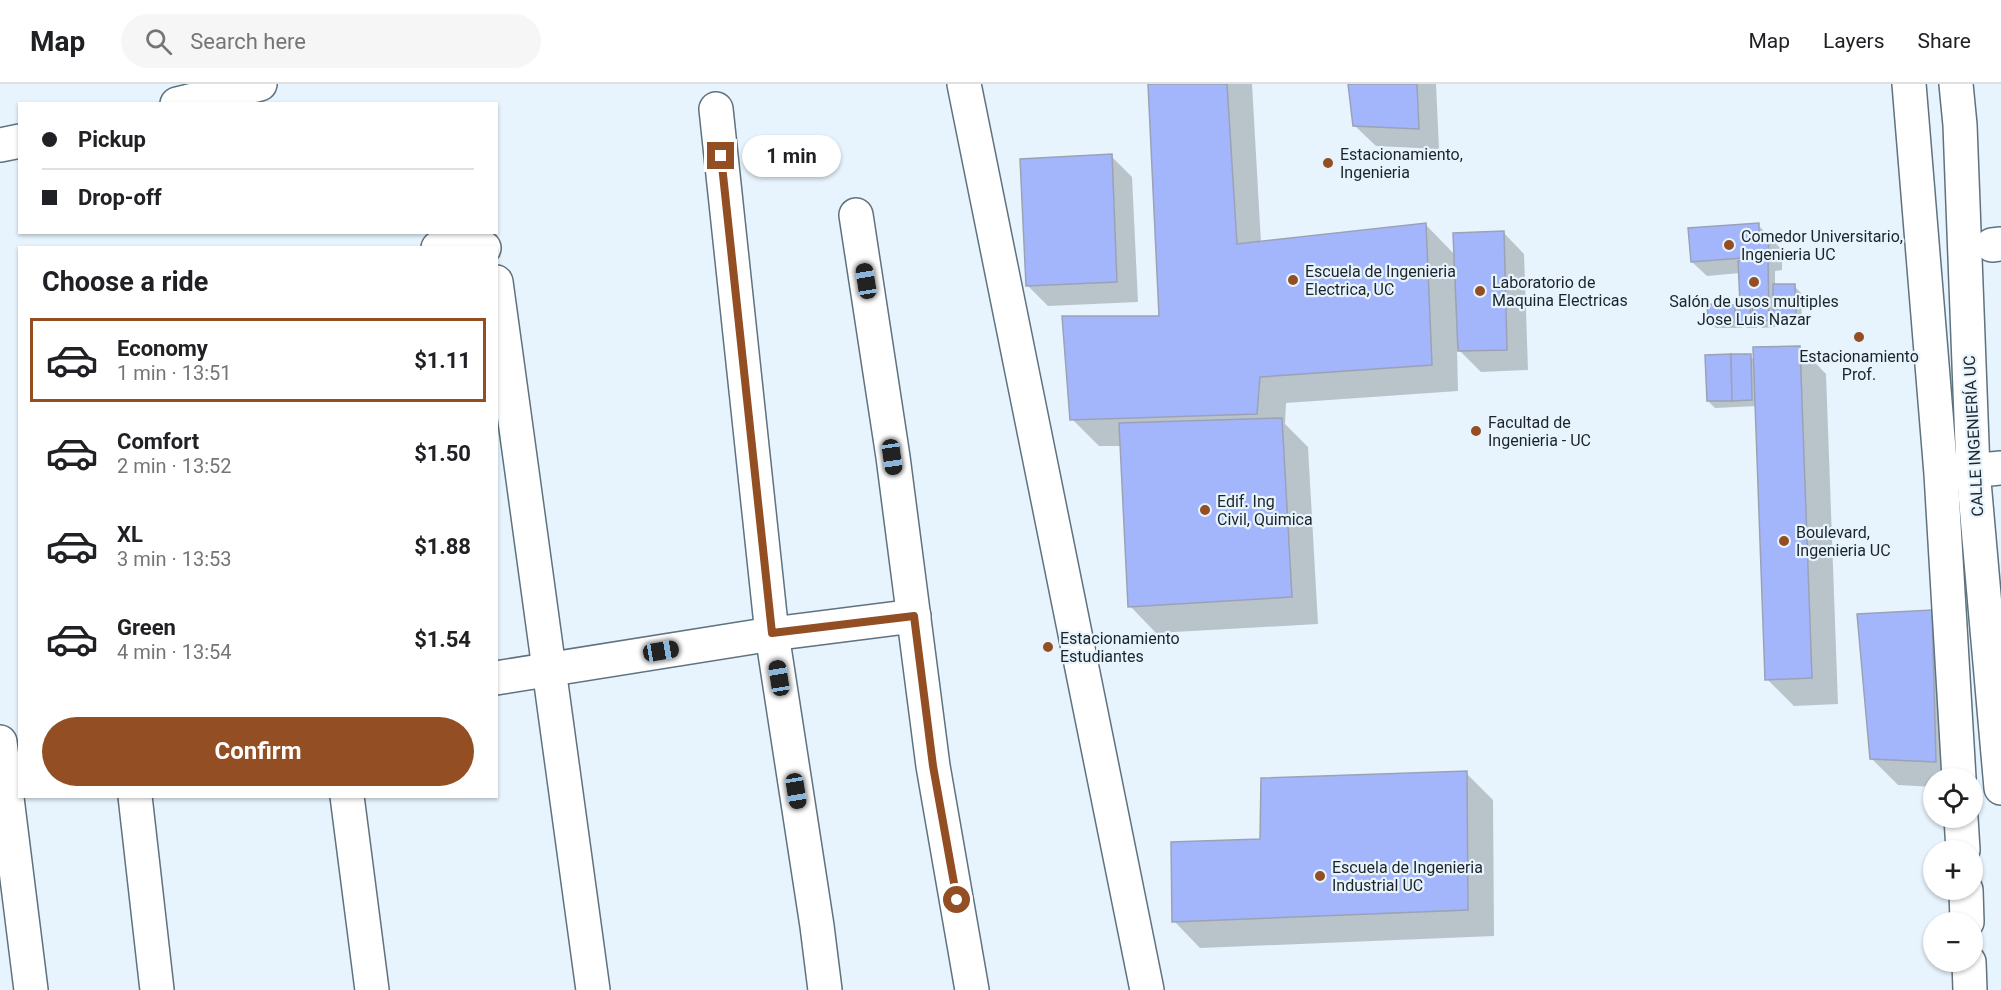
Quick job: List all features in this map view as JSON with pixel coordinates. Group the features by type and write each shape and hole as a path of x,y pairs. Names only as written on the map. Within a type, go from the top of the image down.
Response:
{"street":[{"path":"185,102 260,84"},
{"path":"964,84 1147,990"},
{"name":"CALLE INGENIERÍA UC","path":"1909,84 1941,474 1958,768"},
{"name":"CALLE INGENIERÍA UC","path":"1956,84 1987,469 1993,699 2001,788"},
{"path":"716,109 772,633 818,926 825,990"},
{"path":"0,145 18,141"},
{"path":"856,215 914,616 933,766 972,990"},
{"path":"448,246 459,244 472,246"},
{"path":"498,296 593,990"},
{"path":"1941,474 1987,469"},
{"path":"498,678 772,633 914,616"},
{"path":"1954,704 1993,699"},
{"path":"0,742 31,990"},
{"path":"135,798 157,990"},
{"path":"347,798 372,990"},
{"path":"1969,972 1970,990"}],"building":[{"name":"Escuela de Ingenieria Electrica, UC","path":"1148,84 1227,84 1237,244 1426,223 1432,365 1260,377 1257,414 1070,420 1062,316 1159,316"},
{"path":"1348,84 1417,84 1419,129 1353,126"},
{"path":"1112,154 1117,282 1026,286 1020,159"},
{"name":"Comedor Universitario, Ingenieria UC","path":"1759,223 1759,234 1769,234 1768,256 1691,262 1688,228"},
{"name":"Laboratorio de Maquina Electricas","path":"1504,231 1507,350 1458,351 1453,233"},
{"name":"Salón de usos multiples Jose Luis Nazar","path":"1768,258 1769,320 1753,321 1752,303 1740,303 1738,261"},
{"path":"1773,284 1795,284 1796,318 1773,319"},
{"path":"1707,304 1735,305 1735,322 1708,322"},
{"path":"1738,306 1750,306 1751,322 1738,322"},
{"name":"Boulevard, Ingenieria UC","path":"1800,346 1812,678 1765,680 1753,347"},
{"path":"1731,354 1732,401 1707,401 1705,355"},
{"path":"1731,354 1751,354 1752,400 1732,401"},
{"name":"Edif. Ing Civil, Quimica","path":"1282,418 1292,597 1128,607 1119,423"},
{"path":"1932,610 1936,762 1870,759 1857,614"},
{"name":"Escuela de Ingenieria Industrial UC","path":"1467,771 1468,910 1172,922 1171,842 1260,839 1261,778"}],"place":[{"name":"Estacionamiento, Ingenieria","path":"1328,163"},
{"name":"Comedor Universitario, Ingenieria UC","path":"1729,245"},
{"name":"Escuela de Ingenieria Electrica, UC","path":"1293,280"},
{"name":"Salón de usos multiples Jose Luis Nazar","path":"1754,282"},
{"name":"Laboratorio de Maquina Electricas","path":"1480,291"},
{"name":"Estacionamiento Prof.","path":"1859,337"},
{"name":"Facultad de Ingenieria - UC","path":"1476,431"},
{"name":"Edif. Ing Civil, Quimica","path":"1205,510"},
{"name":"Boulevard, Ingenieria UC","path":"1784,541"},
{"name":"Estacionamiento Estudiantes","path":"1048,647"},
{"name":"Escuela de Ingenieria Industrial UC","path":"1320,876"}],"route":[{"path":"721,156 772,633 914,616 933,766 957,900"}]}
